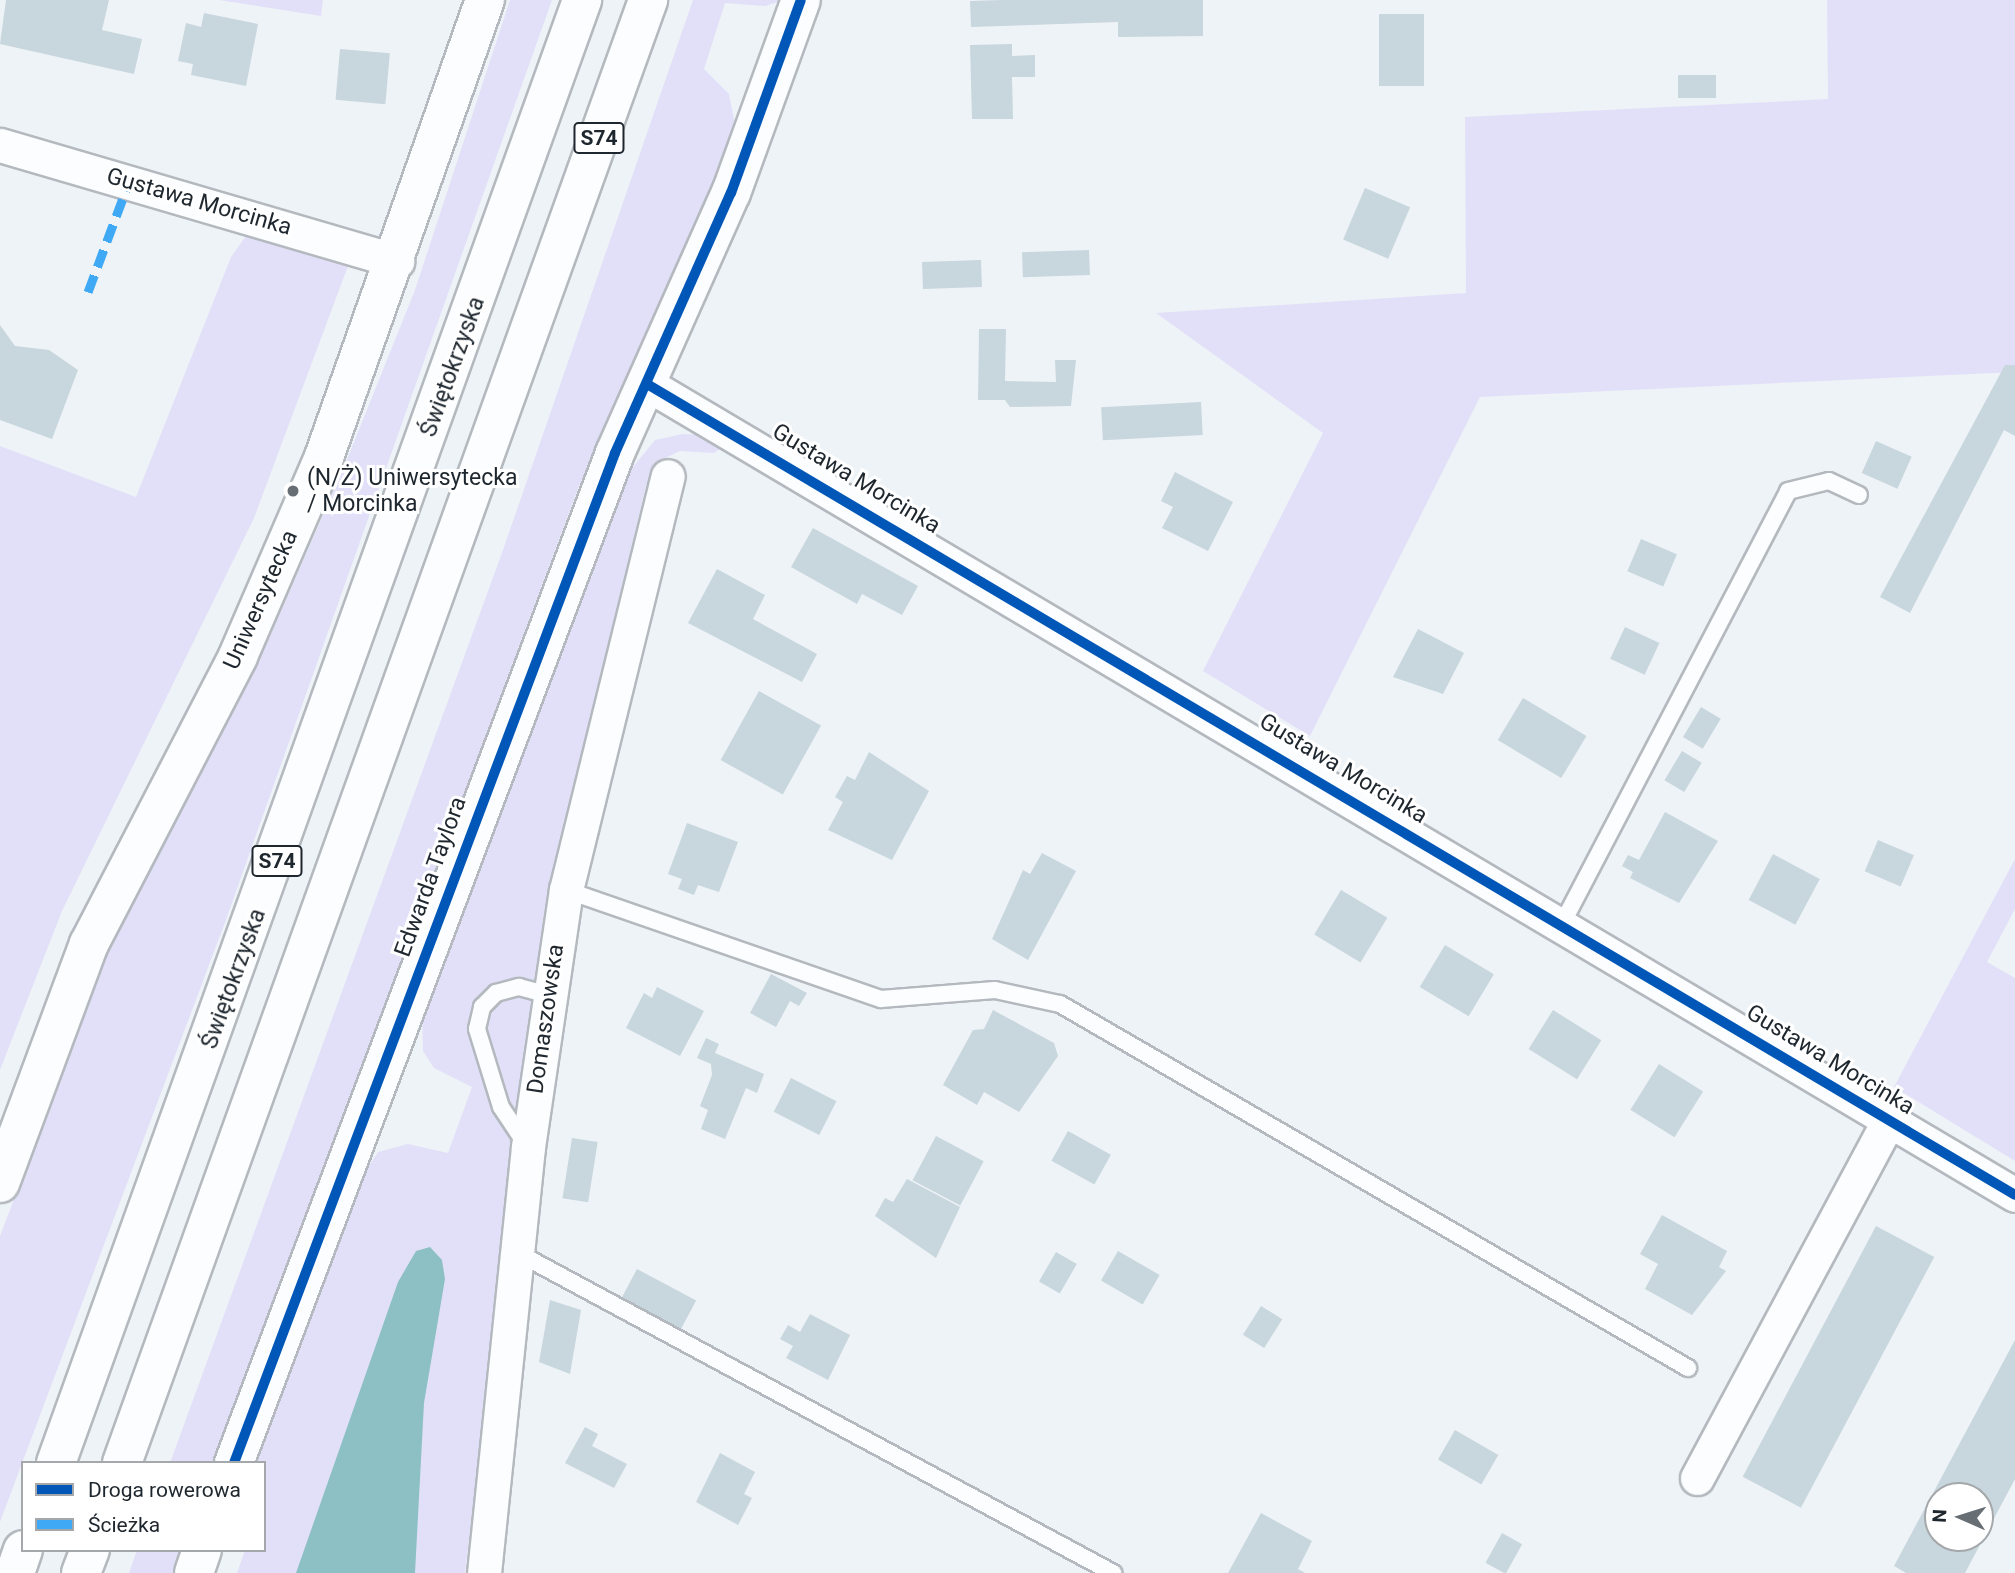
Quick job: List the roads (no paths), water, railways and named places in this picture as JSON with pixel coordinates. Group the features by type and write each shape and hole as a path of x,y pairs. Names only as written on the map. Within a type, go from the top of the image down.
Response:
{"main road":[{"name":"Uniwersytecka","path":"0,1183 89,944 238,656 324,457 397,261 485,0"},
{"name":"Świętokrzyska","path":"57,1461 492,257 582,0"},
{"name":"S74","path":"123,1461 551,277 648,0"},
{"name":"Edwarda Taylora","path":"235,1461 495,764 647,384 681,311 801,0"},
{"path":"15,1573 22,1552"},
{"path":"81,1573 89,1552"},
{"path":"194,1573 201,1552"}],"street":[{"name":"Gustawa Morcinka","path":"0,145 397,261"},
{"name":"Gustawa Morcinka","path":"647,384 2015,1195"},
{"name":"Domaszowska","path":"484,1573 528,1147 548,995 566,890 667,476"},
{"path":"1697,1478 1889,1120"}],"lane":[{"path":"1562,925 1788,491 1829,481 1860,495"},
{"path":"566,890 881,999 995,990 1060,1004 1688,1368"},
{"path":"528,1147 501,1107 477,1029 482,1007 496,993 519,987 548,995"},
{"path":"518,1253 1114,1573"}],"place":[{"name":"(N/Ż) Uniwersytecka / Morcinka","path":"293,491"}]}
